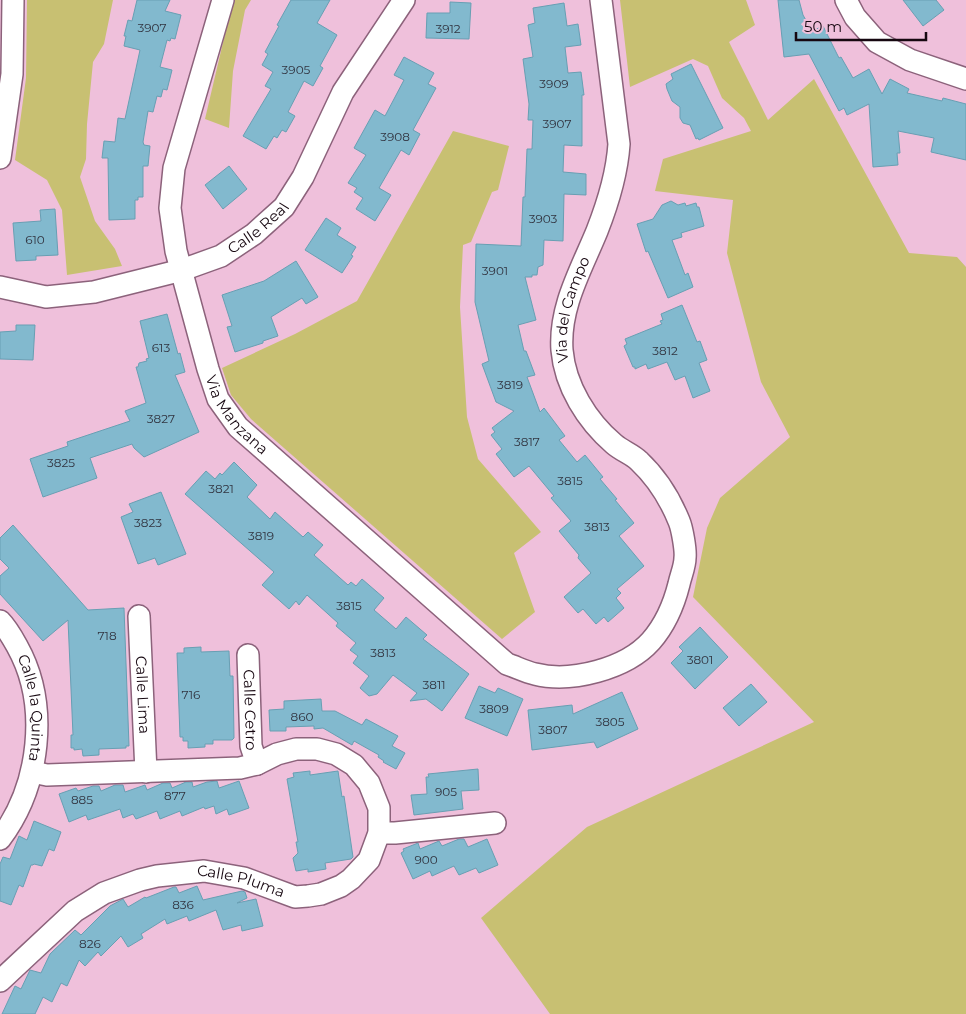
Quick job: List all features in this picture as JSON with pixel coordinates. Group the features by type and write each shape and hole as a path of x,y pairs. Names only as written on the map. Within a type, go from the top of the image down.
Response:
{"street":[{"path":"0,158 12,74 13,0"},
{"name":"Via Manzana","path":"223,0 174,168 170,208 176,251 218,399 238,428 507,664 536,674 573,677"},
{"name":"Calle Real","path":"0,287 46,297 94,292 182,270 221,256 254,234 284,207 303,177 344,92 404,0"},
{"name":"Via del Campo","path":"573,677 609,667 626,659 650,642 665,621 676,598 685,557 680,522 661,486 638,460 614,444 583,409 571,386 562,350 568,299 597,230 612,186 618,160 619,144 601,0"},
{"path":"846,0 856,17 877,42 910,60 966,79"},
{"name":"Calle Lima","path":"139,616 146,772"},
{"name":"Calle la Quinta","path":"0,621 6,626 24,658 35,694 36,732 32,772 15,817 0,839"},
{"name":"Calle Cetro","path":"248,655 251,746 257,764"},
{"name":"Calle Pluma","path":"0,981 76,911 104,893 157,876 204,871 244,878 295,897 321,894 341,886 360,871 369,860 379,833 379,808 369,783 354,765 336,754 317,749 296,749 277,754 257,764 240,768 47,775 32,772"},
{"path":"379,833 494,823"}],"shaded area":[{"path":"27,0 113,0 104,44 93,62 87,124 86,159 80,177 95,221 115,249 122,266 67,275 62,210 47,180 15,160 26,78"},
{"path":"233,0 251,0 245,10 233,71 229,128 205,119"},
{"path":"620,0 746,0 755,25 729,42 768,120 814,79 909,253 957,257 966,267 966,1014 550,1014 481,918 587,827 814,722 693,597 707,528 720,498 790,437 761,382 727,253 733,200 655,191 663,159 751,131 744,118 722,98 708,66 693,59 630,87"},
{"path":"453,131 509,146 498,190 492,192 471,242 463,245 460,307 467,417 478,459 541,532 514,553 535,612 502,639 251,419 231,395 222,368 295,334 357,301"}],"building":[{"path":"137,0 170,0 165,11 181,15 175,39 167,40 160,67 172,70 167,90 163,89 161,97 157,96 153,112 148,111 143,142 144,145 150,146 148,166 143,166 143,197 138,197 138,200 135,200 135,219 109,220 108,158 102,158 104,141 115,142 118,118 125,119 140,50 124,46 126,36 124,36 128,20 132,21"},
{"path":"291,0 330,0 317,23 337,35 320,66 323,68 313,86 304,81 288,112 295,116 286,132 282,130 277,138 274,136 266,149 243,136 271,89 265,86 273,72 262,65 268,54 265,52 279,26 277,25"},
{"path":"778,0 799,0 803,15 812,31 823,26 839,58 841,57 853,78 869,69 882,94 890,79 909,89 907,93 942,101 943,98 966,104 966,160 931,152 934,138 898,131 900,153 897,153 898,165 873,167 869,104 847,115 844,108 839,111 809,54 784,57"},
{"path":"903,0 936,0 944,10 923,26"},
{"path":"450,2 471,3 469,39 426,38 427,13 450,13"},
{"path":"564,3 567,26 578,24 581,45 565,47 568,73 581,72 584,95 582,95 582,146 564,145 563,172 586,174 586,195 564,194 563,241 544,240 543,265 538,267 537,275 525,277 536,320 518,325 524,351 526,351 535,375 527,377 540,412 544,408 565,436 559,440 577,462 585,455 603,477 600,479 617,499 615,500 634,523 619,536 644,566 617,589 621,593 616,598 624,608 608,622 604,617 596,624 583,609 578,613 564,597 591,573 559,531 571,521 551,498 554,496 529,466 514,477 496,454 502,449 491,435 495,432 492,428 514,411 496,402 482,364 489,361 475,302 476,244 521,246 527,149 532,149 533,120 528,120 529,104 523,59 533,57 528,25 535,23 533,8"},
{"path":"404,57 434,73 428,84 436,88 413,130 420,134 409,155 401,150 379,188 391,195 375,221 356,209 363,198 354,192 357,188 348,183 366,155 354,148 375,110 385,116 404,80 394,75"},
{"path":"691,64 723,128 699,140 698,138 696,139 690,125 683,123 680,118 680,107 672,101 666,84 673,79 671,74"},
{"path":"229,166 247,189 223,209 205,185"},
{"path":"671,201 678,205 685,203 686,206 696,203 697,207 699,207 704,226 681,233 682,237 672,240 685,275 688,273 693,287 668,298 648,251 646,252 637,224 653,219 662,205"},
{"path":"55,209 58,255 36,256 36,260 16,261 13,223 41,221 40,210"},
{"path":"326,218 341,228 337,235 356,247 351,255 353,256 342,273 305,250"},
{"path":"296,261 318,297 306,304 302,298 271,317 278,336 235,352 227,327 232,326 222,295 264,281"},
{"path":"682,305 697,342 700,341 707,360 699,363 710,391 693,398 685,376 675,380 667,362 648,369 646,364 635,369 624,346 627,344 625,339 662,324 660,321 663,320 661,314"},
{"path":"167,314 185,372 175,375 199,432 144,457 132,444 90,458 97,478 43,497 30,459 68,446 67,442 130,421 125,411 146,403 136,367 138,367 139,363 147,361 146,359 149,358 140,321"},
{"path":"16,325 35,325 33,360 0,359 0,332 16,331"},
{"path":"234,462 257,485 247,497 270,519 275,512 303,537 308,532 323,545 314,555 348,585 351,582 356,586 362,579 384,598 374,610 396,629 406,617 427,635 423,639 469,674 442,711 426,699 410,701 417,693 393,675 377,694 369,696 360,688 369,676 353,663 358,656 350,650 356,643 336,626 338,623 307,595 299,605 296,601 289,609 262,585 274,572 185,494 206,471 215,479 220,473 222,475"},
{"path":"161,492 186,554 158,565 155,558 138,564 121,517 133,512 129,504"},
{"path":"13,525 88,610 124,608 129,746 126,746 126,748 99,749 99,755 83,756 82,749 74,750 74,748 71,748 71,735 73,735 68,620 43,641 0,594 0,576 9,568 0,559 0,538"},
{"path":"700,627 728,657 695,689 671,663 683,651 679,647"},
{"path":"201,647 201,652 229,651 230,676 233,676 234,738 232,740 213,740 213,744 205,744 205,747 188,748 188,741 183,741 183,737 180,737 177,653 184,653 184,648"},
{"path":"751,684 767,702 739,726 723,708"},
{"path":"479,686 495,693 498,688 523,699 507,736 465,718"},
{"path":"622,692 638,729 597,748 594,742 532,750 528,710 572,705 573,714"},
{"path":"321,699 322,711 335,711 362,725 366,719 398,736 392,746 405,753 396,769 383,762 378,757 379,755 354,741 352,745 323,728 314,729 314,726 286,727 286,731 270,731 269,710 284,709 284,701"},
{"path":"478,769 479,790 461,791 463,809 414,815 411,795 427,794 426,777 429,777 428,774"},
{"path":"310,771 310,775 338,771 342,797 344,796 353,857 351,859 325,863 326,869 308,872 308,869 296,871 293,858 298,853 296,842 298,842 287,779 294,777 293,773"},
{"path":"217,781 219,788 239,781 249,808 229,815 227,809 216,814 214,806 205,809 204,807 182,816 180,811 160,819 157,811 136,819 133,814 123,818 120,809 88,820 86,815 69,822 59,794 76,788 78,791 93,786 99,786 101,791 115,785 123,785 125,792 145,785 147,790 163,783 170,783 172,788 186,782 192,782 193,787"},
{"path":"34,821 61,832 54,851 49,849 42,866 31,865 23,887 19,885 11,905 0,901 0,864 3,857 10,859 19,836 27,840"},
{"path":"459,839 464,839 468,847 487,839 498,865 479,873 476,868 459,875 454,866 432,876 430,871 413,879 401,853 404,851 403,849 418,843 420,849 439,841 442,846"},
{"path":"197,886 203,900 242,891 245,892 247,898 237,903 256,899 263,926 242,931 241,925 223,930 216,910 189,921 187,916 167,924 165,919 141,934 143,938 128,947 121,936 101,956 98,952 85,966 79,960 67,986 61,983 52,1002 43,997 35,1014 2,1014 15,986 21,989 30,970 41,973 50,954 75,930 81,935 110,906 123,899 128,907 145,897 174,887 176,887 179,893"}]}
